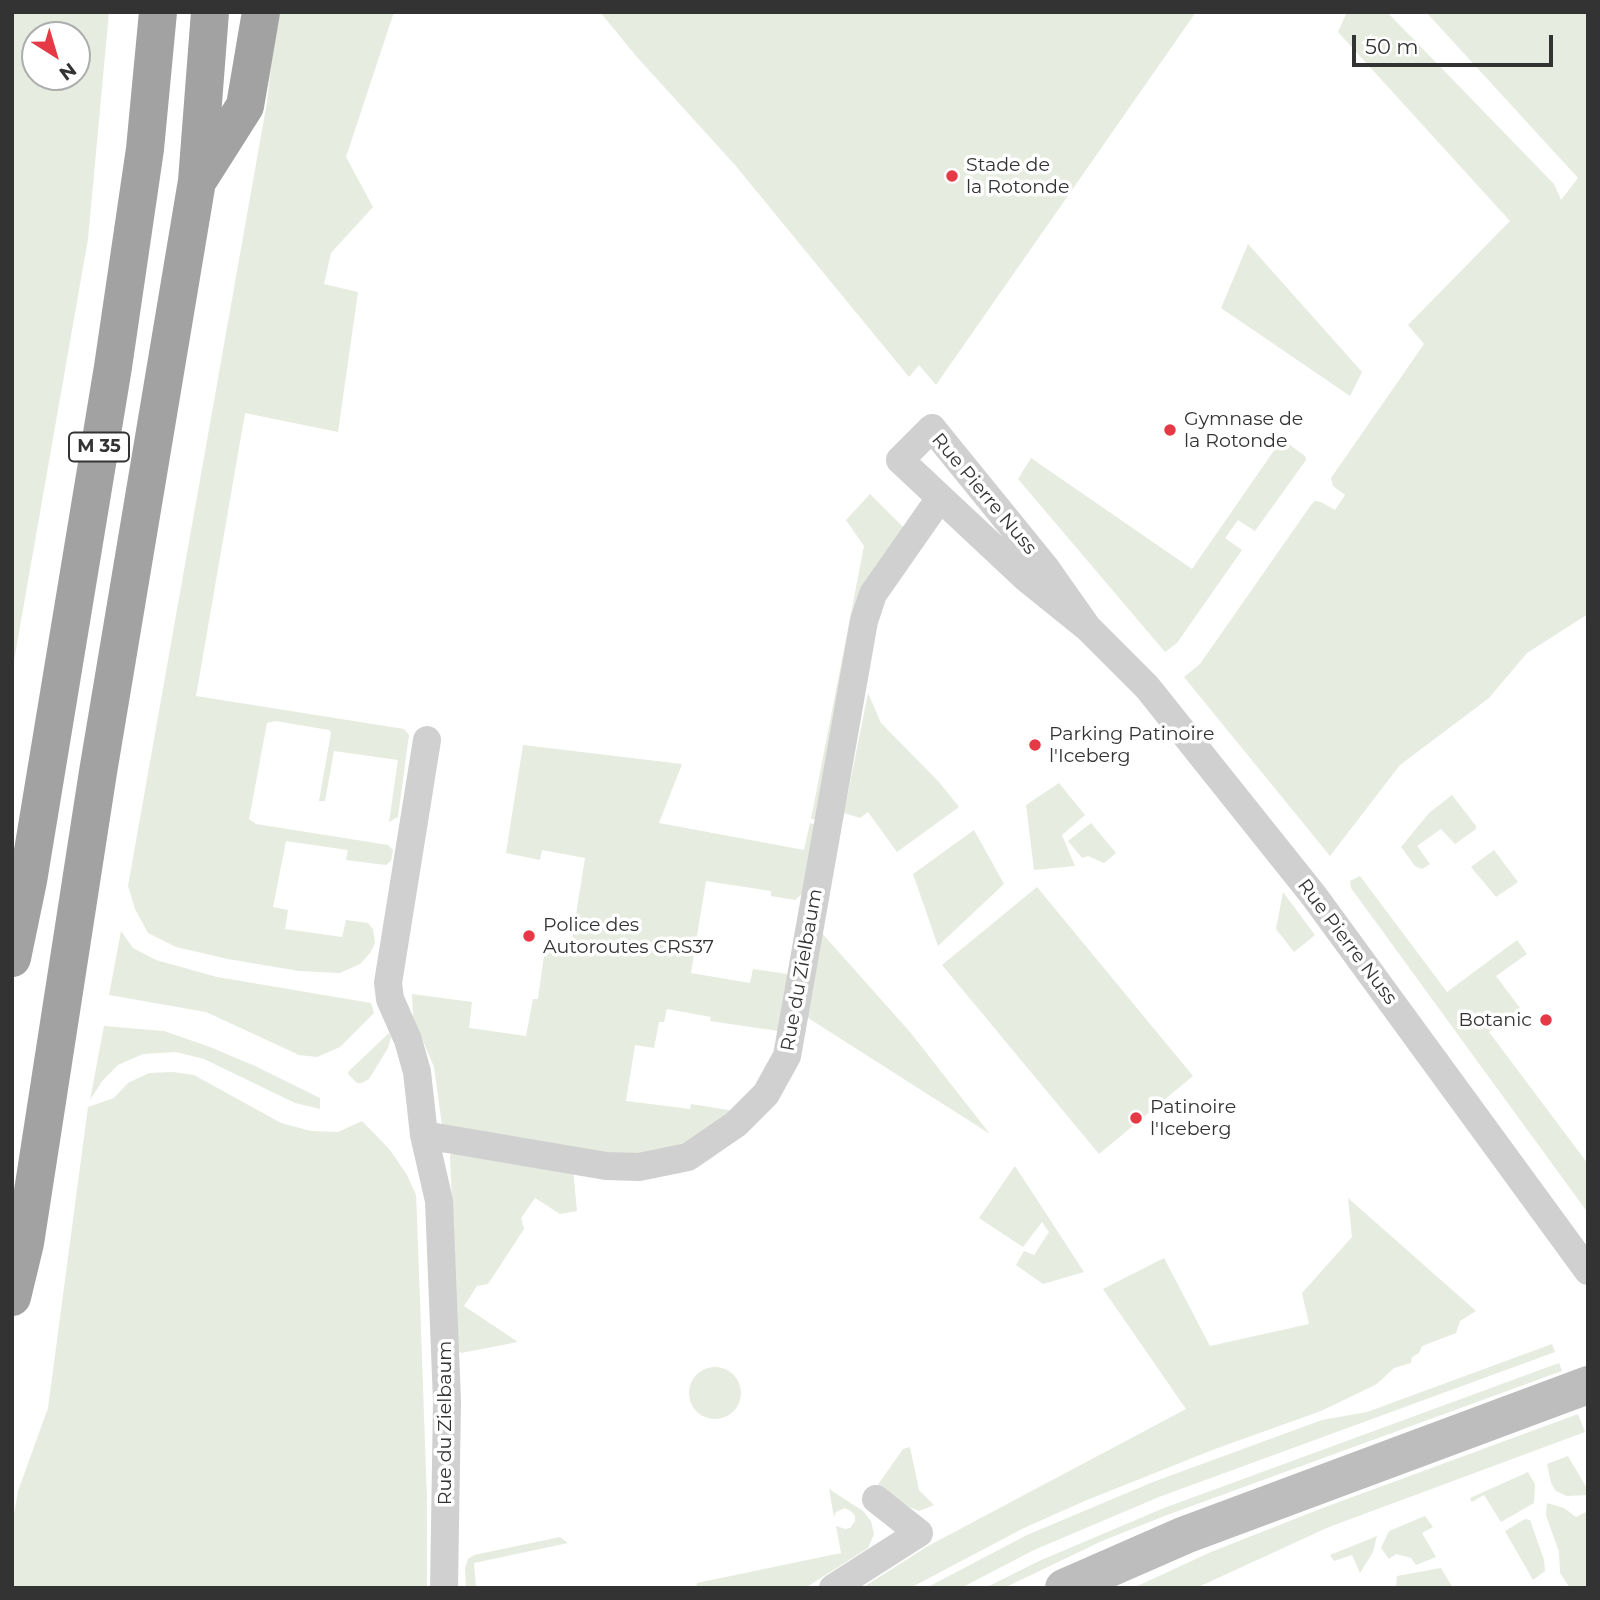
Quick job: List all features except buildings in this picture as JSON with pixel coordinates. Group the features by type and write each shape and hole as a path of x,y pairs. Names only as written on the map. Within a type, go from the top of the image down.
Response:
{"highway":[{"name":"M 35","path":"12,958 28,881 113,367 145,149 158,12"},
{"name":"M 35","path":"12,1297 25,1243 104,731 197,181 210,12"},
{"path":"197,181 245,106 261,12"}],"main road":[{"path":"1064,1588 1196,1531 1588,1385"}],"street":[{"name":"Rue Pierre Nuss","path":"1088,628 1045,567 932,428 900,460 1026,578 1088,628 1147,687 1314,896 1588,1271"},
{"name":"Rue du Zielbaum","path":"424,1135 606,1166 639,1167 688,1157 736,1124 766,1094 787,1056 864,621 873,594 940,498"},
{"name":"Rue du Zielbaum","path":"427,740 387,983 390,999 408,1040 417,1072 424,1135 437,1190 447,1401 444,1588"},
{"path":"833,1588 919,1533 876,1499"}],"shaded area":[{"path":"12,12 109,12 88,239 12,672"},
{"path":"277,12 394,12 346,157 373,207 331,253 324,284 358,292 338,432 245,413 196,696 404,729 409,735 398,817 389,822 398,760 334,751 325,801 319,801 331,733 329,730 276,721 267,723 249,819 256,824 388,845 393,850 391,861 386,865 346,860 348,850 286,841 273,907 288,910 285,929 342,937 346,920 368,923 373,929 375,943 370,953 360,964 340,973 299,971 176,947 148,933 135,909 128,886 267,102"},
{"name":"Stade de la Rotonde","path":"600,12 1196,12 936,385 919,365 909,377 735,165 636,56"},
{"path":"1347,12 1387,12 1554,184 1561,200 1578,178 1426,12 1588,12 1588,614 1527,653 1489,698 1400,765 1330,856 1184,677 1200,664 1311,505 1315,501 1321,502 1335,510 1345,495 1333,486 1331,478 1424,344 1408,325 1510,221 1338,32"},
{"path":"1248,244 1362,372 1350,396 1221,308"},
{"path":"1282,439 1305,456 1306,460 1255,531 1238,520 1225,538 1242,550 1177,643 1165,652 1018,479 1031,458 1192,569"},
{"path":"870,494 907,531 864,592 822,820 811,819 864,546 846,520"},
{"path":"868,693 881,723 939,782 959,807 897,852 868,812 860,818 844,813"},
{"path":"523,745 682,764 659,823 804,850 810,823 818,825 810,887 795,900 771,896 771,891 706,881 691,973 750,983 753,969 788,974 778,1031 710,1021 711,1017 667,1009 664,1022 659,1022 654,1048 635,1045 626,1101 690,1109 691,1104 735,1111 686,1147 635,1156 443,1133 434,1067 413,1017 412,994 472,1002 469,1028 526,1036 533,999 538,999 545,948 570,952 585,858 542,850 540,860 506,853"},
{"path":"1059,783 1085,815 1062,835 1075,866 1034,870 1026,805"},
{"path":"1452,795 1476,829 1455,844 1441,829 1417,846 1430,864 1422,869 1415,866 1401,847 1429,813"},
{"path":"1091,823 1116,853 1104,863 1088,856 1082,858 1068,841"},
{"path":"974,830 1004,884 938,946 913,874"},
{"path":"1494,850 1518,882 1496,897 1471,867"},
{"path":"1360,876 1447,992 1517,940 1527,954 1496,976 1520,1008 1489,1032 1588,1164 1588,1213 1351,888 1350,881"},
{"path":"1037,887 1193,1076 1099,1154 942,965"},
{"path":"1283,892 1315,935 1294,952 1276,929"},
{"path":"121,931 133,948 156,960 217,977 371,1003 374,1013 340,1047 317,1057 299,1055 206,1012 109,995"},
{"path":"820,931 910,1032 990,1134 805,1016"},
{"path":"104,1026 164,1031 210,1047 320,1098 320,1109 295,1103 204,1059 176,1052 143,1054 118,1065 103,1080 90,1100"},
{"path":"389,1033 391,1037 388,1048 369,1079 357,1083 348,1074 349,1071"},
{"path":"149,1073 194,1075 281,1123 311,1131 338,1132 362,1121 390,1150 407,1175 416,1195 427,1499 427,1588 12,1588 12,1526 18,1491 48,1408 88,1107 114,1098 128,1083"},
{"path":"456,1149 573,1169 577,1211 560,1214 535,1198 521,1218 524,1229 488,1284 477,1286 464,1306 518,1342 461,1353 458,1350 450,1155"},
{"path":"1015,1166 1084,1272 1043,1284 1016,1265 1024,1251 1034,1255 1049,1232 1042,1222 1023,1247 979,1218"},
{"path":"1348,1198 1476,1311 1460,1321 1456,1333 1422,1346 1419,1353 1412,1357 1411,1363 1394,1368 1377,1384 1321,1411 1215,1449 1087,1500 1024,1528 910,1588 862,1588 928,1546 1186,1409 1103,1289 1164,1258 1210,1346 1309,1324 1302,1293 1352,1237"},
{"path":"1552,1344 1555,1352 1159,1497 1034,1550 961,1588 926,1588 1027,1535 1153,1482 1322,1420 1367,1412"},
{"path":"1559,1363 1562,1371 1167,1515 1102,1541 1004,1588 985,1588 1039,1561 1164,1508"},
{"path":"715,1367 734,1374 741,1393 734,1412 715,1419 696,1412 689,1393 696,1374"},
{"path":"1578,1414 1585,1432 1329,1527 1196,1588 1133,1588 1211,1552 1320,1509"},
{"path":"910,1447 919,1490 934,1505 919,1511 877,1486 903,1449"},
{"path":"1568,1456 1588,1490 1588,1495 1567,1496 1556,1491 1551,1483 1547,1464"},
{"path":"1528,1472 1535,1484 1534,1503 1501,1522 1484,1495 1472,1502 1470,1498"},
{"path":"829,1489 863,1511 871,1521 874,1534 868,1548 805,1588 696,1588 697,1583 841,1553 836,1526 850,1528 855,1516 845,1508 836,1512 834,1517"},
{"path":"1547,1503 1564,1508 1576,1517 1588,1511 1588,1588 1570,1588 1560,1573 1559,1552 1546,1515"},
{"path":"1425,1516 1433,1527 1422,1533 1436,1557 1416,1565 1411,1558 1396,1554 1389,1559 1381,1548 1389,1531"},
{"path":"1525,1519 1530,1520 1544,1560 1545,1571 1533,1580 1505,1531"},
{"path":"1377,1536 1373,1552 1360,1573 1352,1555 1334,1561 1330,1555"},
{"path":"560,1537 568,1543 474,1563 476,1588 466,1588 465,1568 468,1559 474,1555"},
{"path":"1441,1568 1453,1588 1396,1588 1397,1576"}],"place":[{"name":"Stade de la Rotonde","path":"952,176"},
{"name":"Gymnase de la Rotonde","path":"1170,430"},
{"name":"Parking Patinoire l'Iceberg","path":"1035,745"},
{"name":"Police des Autoroutes CRS37","path":"529,936"},
{"name":"Botanic","path":"1546,1020"},
{"name":"Patinoire l'Iceberg","path":"1136,1118"}]}
